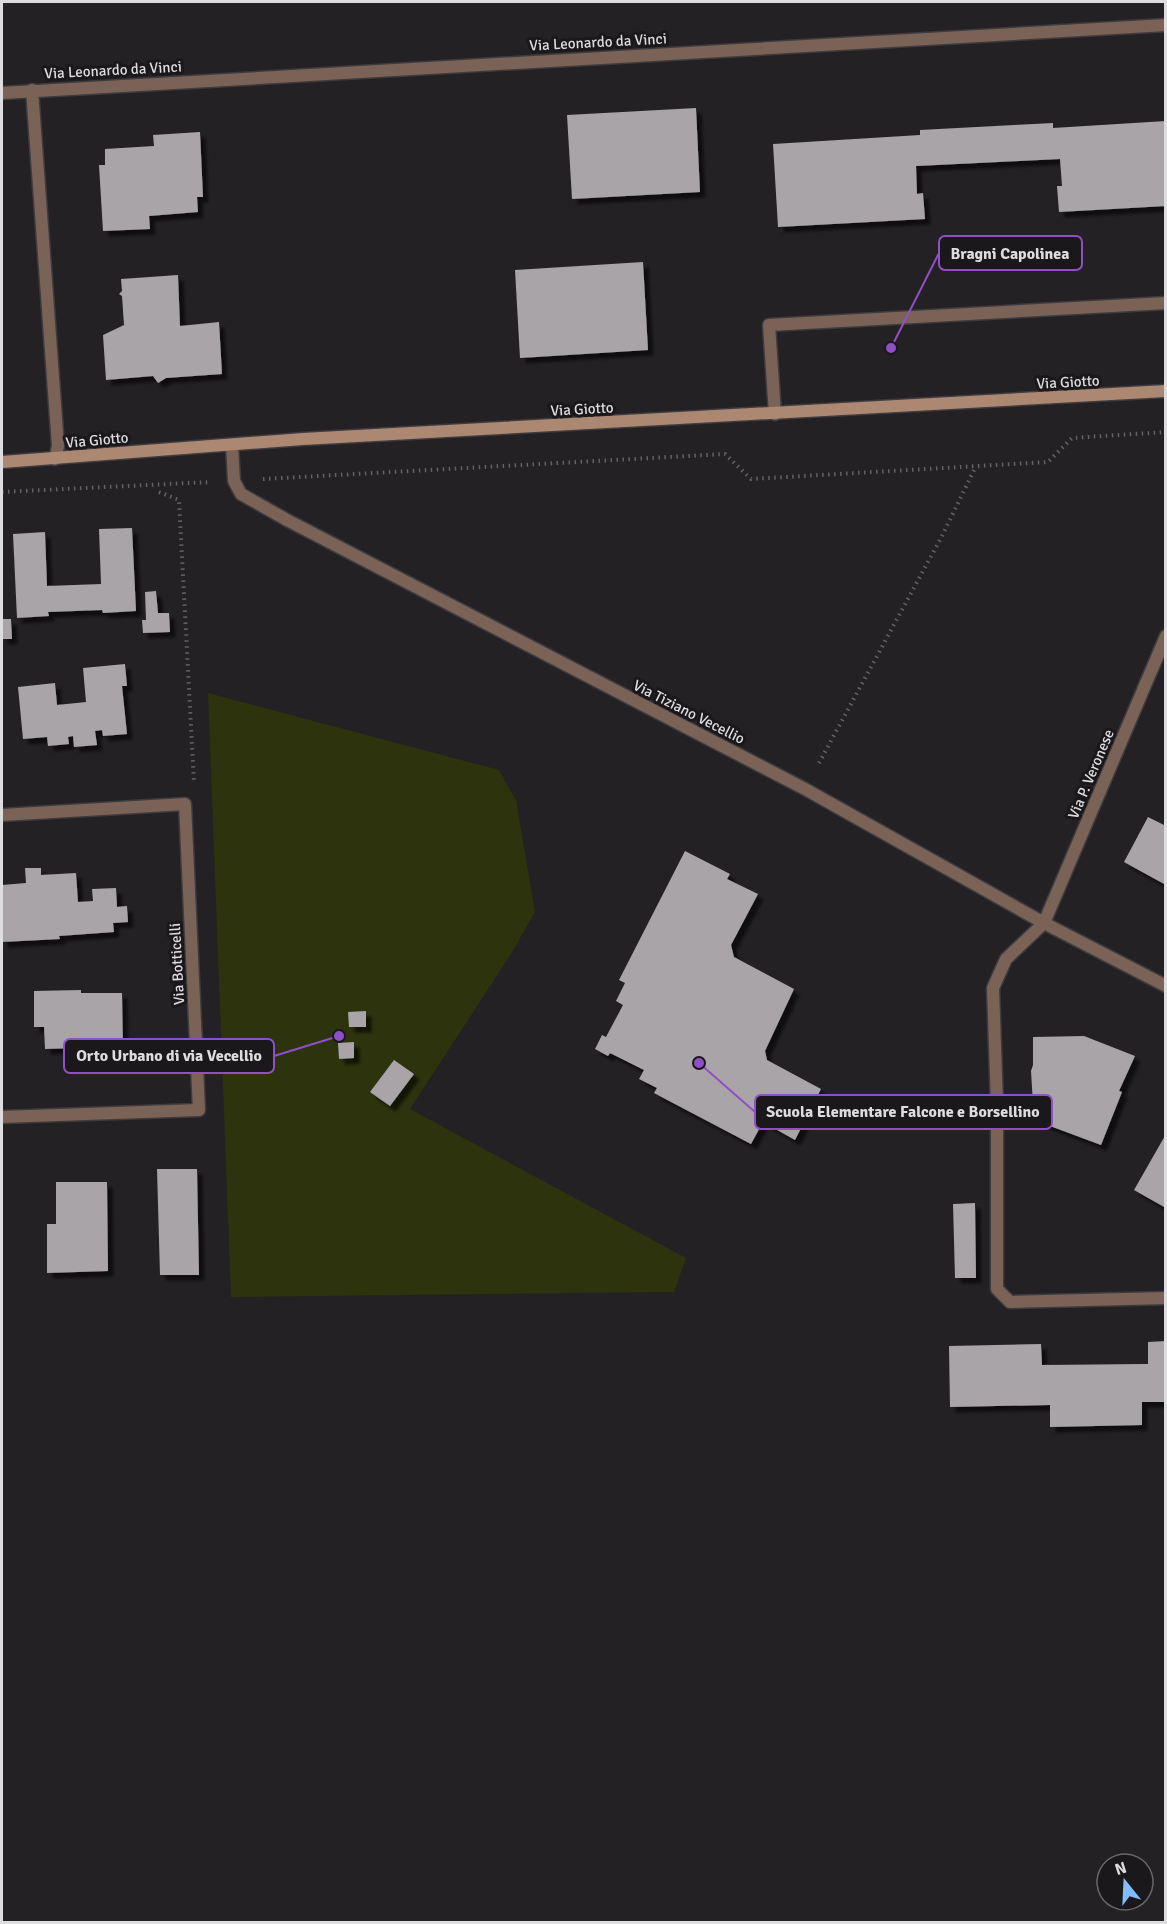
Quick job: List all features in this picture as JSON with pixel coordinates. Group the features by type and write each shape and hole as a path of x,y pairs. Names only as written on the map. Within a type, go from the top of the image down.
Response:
{"street":[{"name":"Via Leonardo da Vinci","path":"2,93 1166,25"},
{"name":"Via Leonardo da Vinci","path":"32,90 58,446 55,459"},
{"path":"775,414 769,325 1166,303"},
{"name":"Via Giotto","path":"2,462 303,439 1166,391"},
{"name":"Via Tiziano Vecellio","path":"232,445 234,481 241,494 805,789 1044,923 1166,986"},
{"name":"Via P. Veronese","path":"1044,923 1166,636"},
{"path":"2,815 185,804"},
{"name":"Via Botticelli","path":"2,1117 199,1110 185,804"},
{"path":"1044,923 1006,959 993,988 998,1105 997,1289 1010,1302 1166,1298"}],"path":[{"path":"285,478 725,454 751,479 1048,462 1072,438 1166,432"},
{"path":"819,764 942,536 976,466"},
{"path":"2,492 169,483"},
{"path":"159,492 179,500 195,781 185,804"}],"green space":[{"path":"208,693 499,770 516,800 535,912 511,954 410,1109 686,1258 674,1292 231,1297"}],"building":[{"path":"696,108 700,192 572,199 567,115"},
{"path":"1166,121 1166,206 1059,212 1057,186 1062,186 1060,159 916,166 917,194 923,193 925,219 778,227 773,144 920,135 920,130 1053,123 1053,128"},
{"path":"200,132 203,197 197,197 198,212 149,216 150,229 103,231 99,165 105,165 105,149 154,146 153,135"},
{"path":"643,262 648,350 520,358 515,270"},
{"path":"178,275 180,326 219,322 222,374 166,378 158,383 153,376 106,380 103,335 124,325 122,296 119,294 122,291 121,279"},
{"path":"132,528 136,611 48,612 49,616 17,618 13,534 45,532 47,586 101,584 99,529"},
{"path":"156,591 158,613 169,613 170,632 143,633 142,620 146,620 145,592"},
{"path":"2,619 11,619 12,639 2,639"},
{"path":"125,664 127,686 122,686 127,734 103,736 102,730 95,731 97,745 74,747 73,736 68,737 69,744 48,746 47,737 23,739 18,687 55,683 57,705 86,702 83,668"},
{"path":"1148,817 1166,826 1166,885 1124,862"},
{"path":"685,851 730,874 727,879 758,894 731,945 734,957 794,989 765,1051 767,1060 821,1089 795,1140 763,1122 751,1144 654,1093 657,1088 639,1079 644,1070 610,1053 608,1056 595,1049 602,1035 606,1037 623,1005 616,1001 625,983 619,980"},
{"path":"25,868 41,868 41,875 76,873 78,902 93,901 92,889 116,888 117,907 127,906 128,922 113,923 114,932 59,936 60,939 2,942 2,885 26,883"},
{"path":"81,990 81,993 122,993 123,1051 45,1049 44,1027 34,1027 34,991"},
{"path":"366,1011 366,1027 349,1027 348,1012"},
{"path":"1084,1036 1135,1056 1119,1091 1122,1092 1101,1145 1034,1120 1031,1071 1033,1037"},
{"path":"354,1042 354,1058 339,1059 338,1043"},
{"path":"394,1060 414,1074 390,1106 370,1092"},
{"path":"1166,1134 1166,1208 1134,1190"},
{"path":"157,1169 197,1169 199,1275 160,1275"},
{"path":"56,1182 107,1182 108,1271 47,1273 47,1224 56,1224"},
{"path":"975,1203 976,1278 955,1278 953,1204"},
{"path":"1166,1341 1166,1402 1142,1402 1142,1425 1050,1427 1050,1405 950,1407 949,1346 1041,1344 1042,1365 1148,1364 1148,1342"}],"place":[{"name":"Bragni Capolinea","path":"891,348"},
{"name":"Orto Urbano di via Vecellio","path":"339,1036"},
{"name":"Scuola Elementare Falcone e Borsellino","path":"699,1063"}]}
